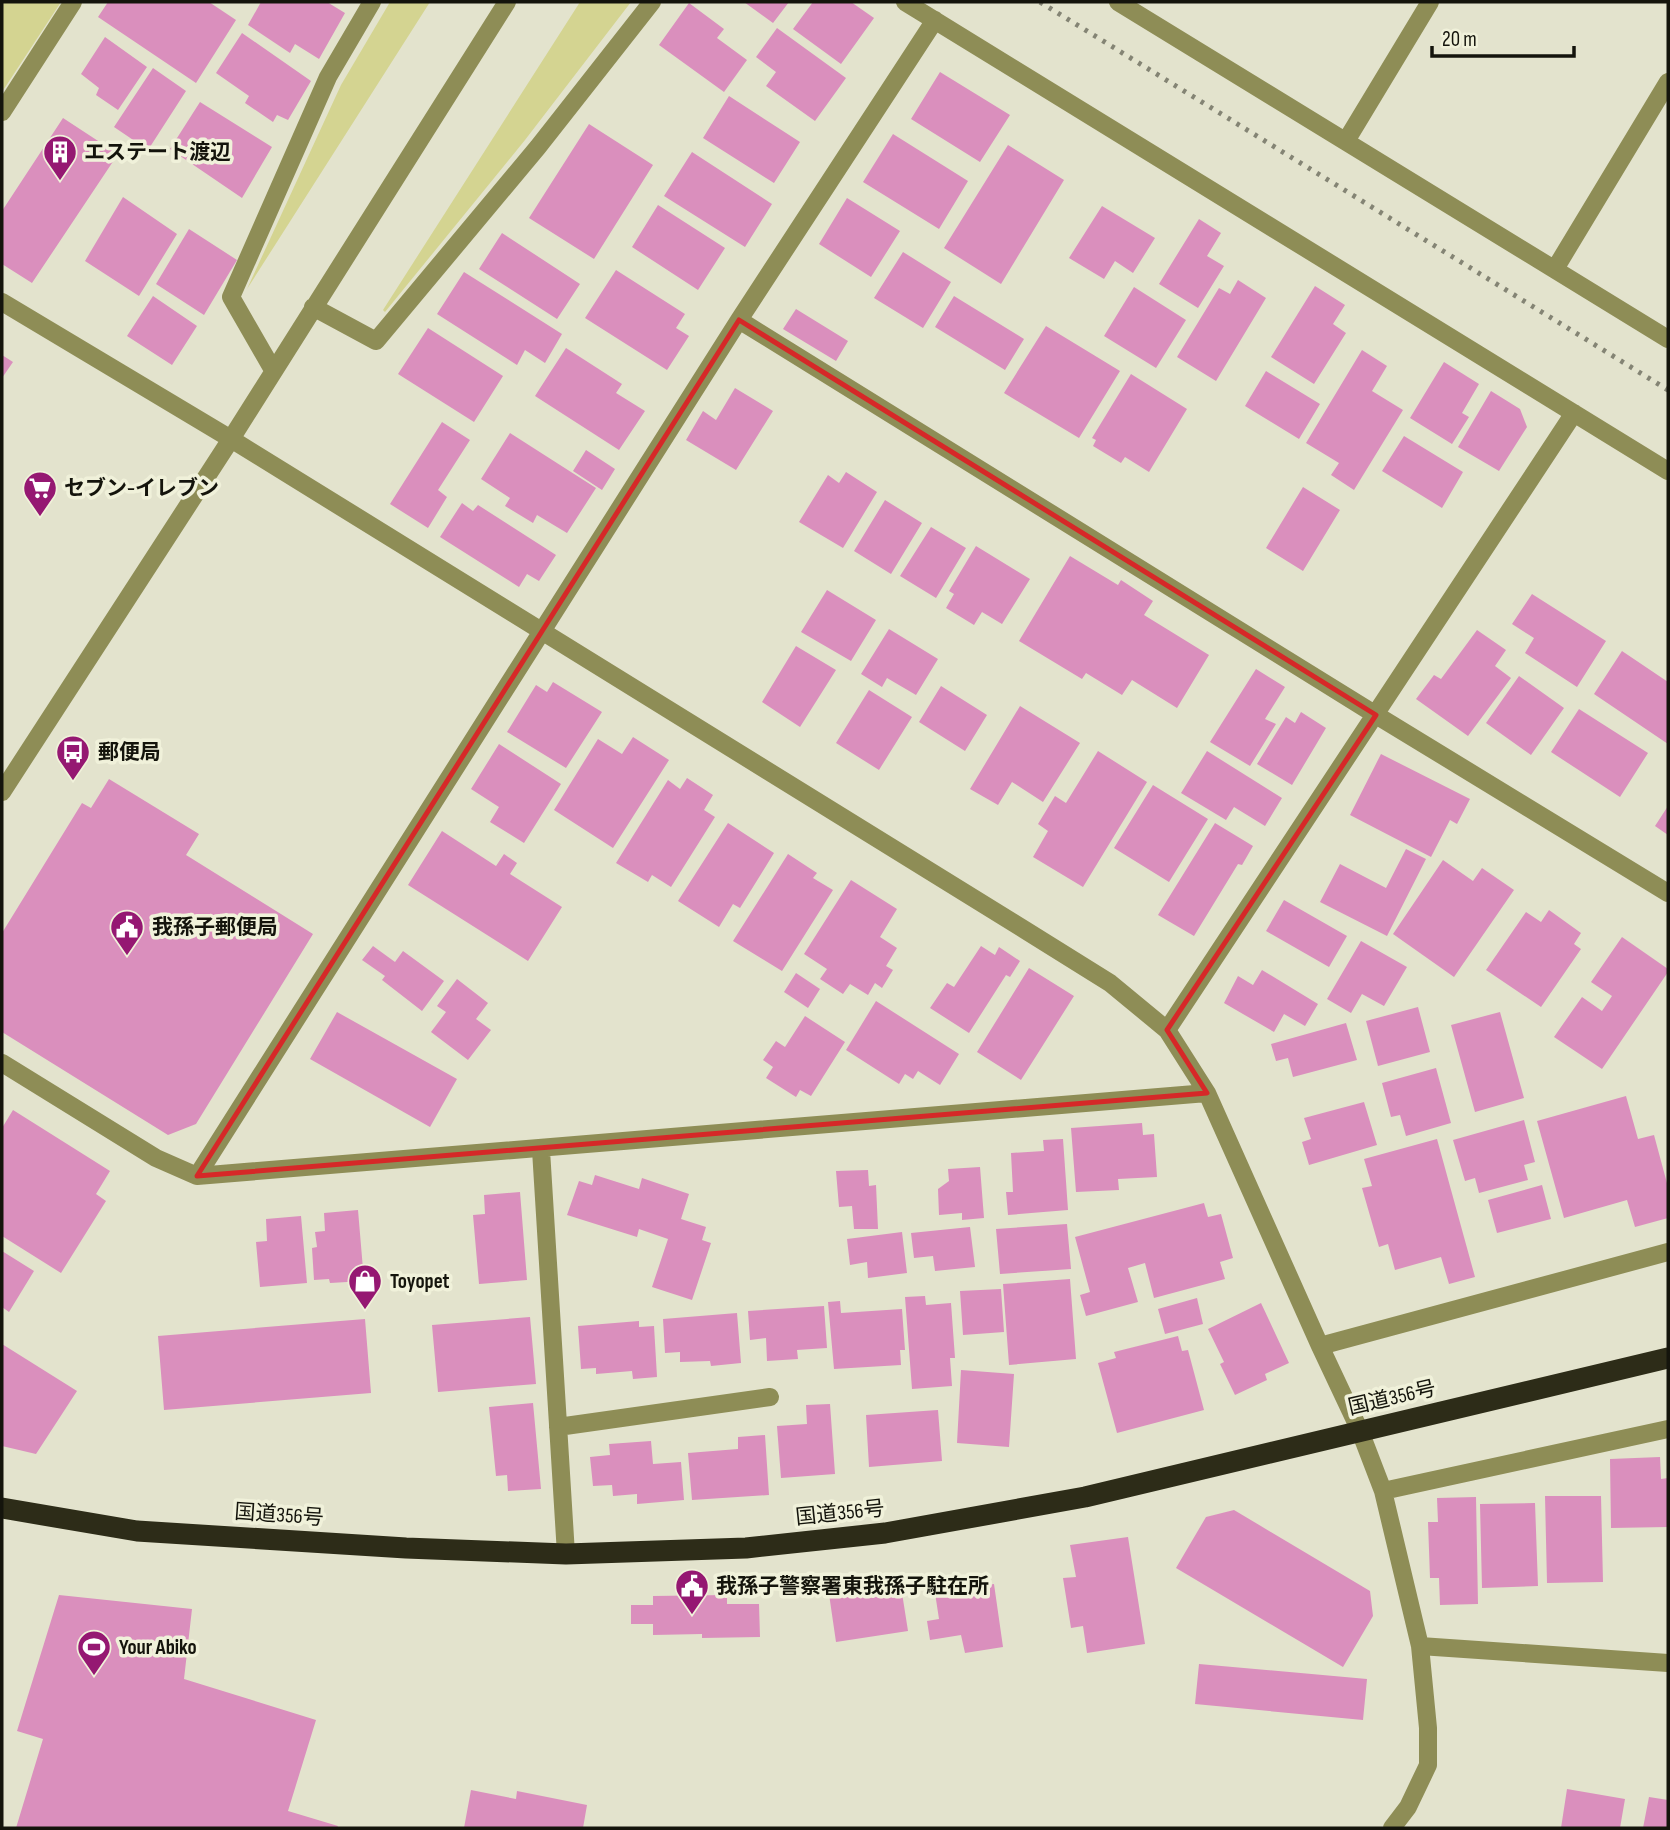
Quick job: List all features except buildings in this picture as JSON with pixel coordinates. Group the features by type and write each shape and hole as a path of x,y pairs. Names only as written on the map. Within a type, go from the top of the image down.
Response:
{"highway":[{"name":"国道356号","path":"2,1508 136,1531 407,1548 566,1554 746,1548 885,1533 1085,1497 1668,1358"}],"street":[{"path":"2,112 73,2"},
{"path":"273,370 231,297 328,77 372,2"},
{"path":"2,792 231,439 507,2"},
{"path":"313,307 376,341 538,147 652,2"},
{"path":"905,2 1668,471"},
{"path":"1118,2 1137,7 1346,141 1668,339"},
{"path":"1346,141 1430,2"},
{"path":"197,1176 739,320 935,20"},
{"path":"1555,269 1668,82"},
{"path":"2,302 231,439 542,634 1110,983 1167,1030 1207,1093 1360,1431 1384,1491 1420,1646 1428,1728 1428,1765 1408,1807 1392,1828"},
{"path":"739,320 1668,893"},
{"path":"1167,1030 1574,413"},
{"path":"2,1063 156,1158 197,1176 541,1150 1207,1093"},
{"path":"541,1150 566,1554"},
{"path":"1320,1346 1668,1252"},
{"path":"558,1427 770,1397"},
{"path":"1384,1491 1668,1429"},
{"path":"1420,1646 1668,1663"}],"highlighted area":[{"path":"739,320 1376,715 1167,1030 1207,1093 197,1176"}],"green space":[{"path":"2,2 61,2 2,92"},
{"path":"390,2 430,2 247,289 341,85"},
{"path":"580,2 631,2 525,140 385,312 383,310"}],"railway":[{"path":"1040,2 1668,390"}],"place":[{"name":"エステート渡辺","path":"60,182"},
{"name":"セブン-イレブン","path":"40,518"},
{"name":"郵便局","path":"73,782"},
{"name":"我孫子郵便局","path":"127,957"},
{"name":"Toyopet","path":"365,1311"},
{"name":"我孫子警察署東我孫子駐在所","path":"692,1616"},
{"name":"Your Abiko","path":"94,1677"}]}
